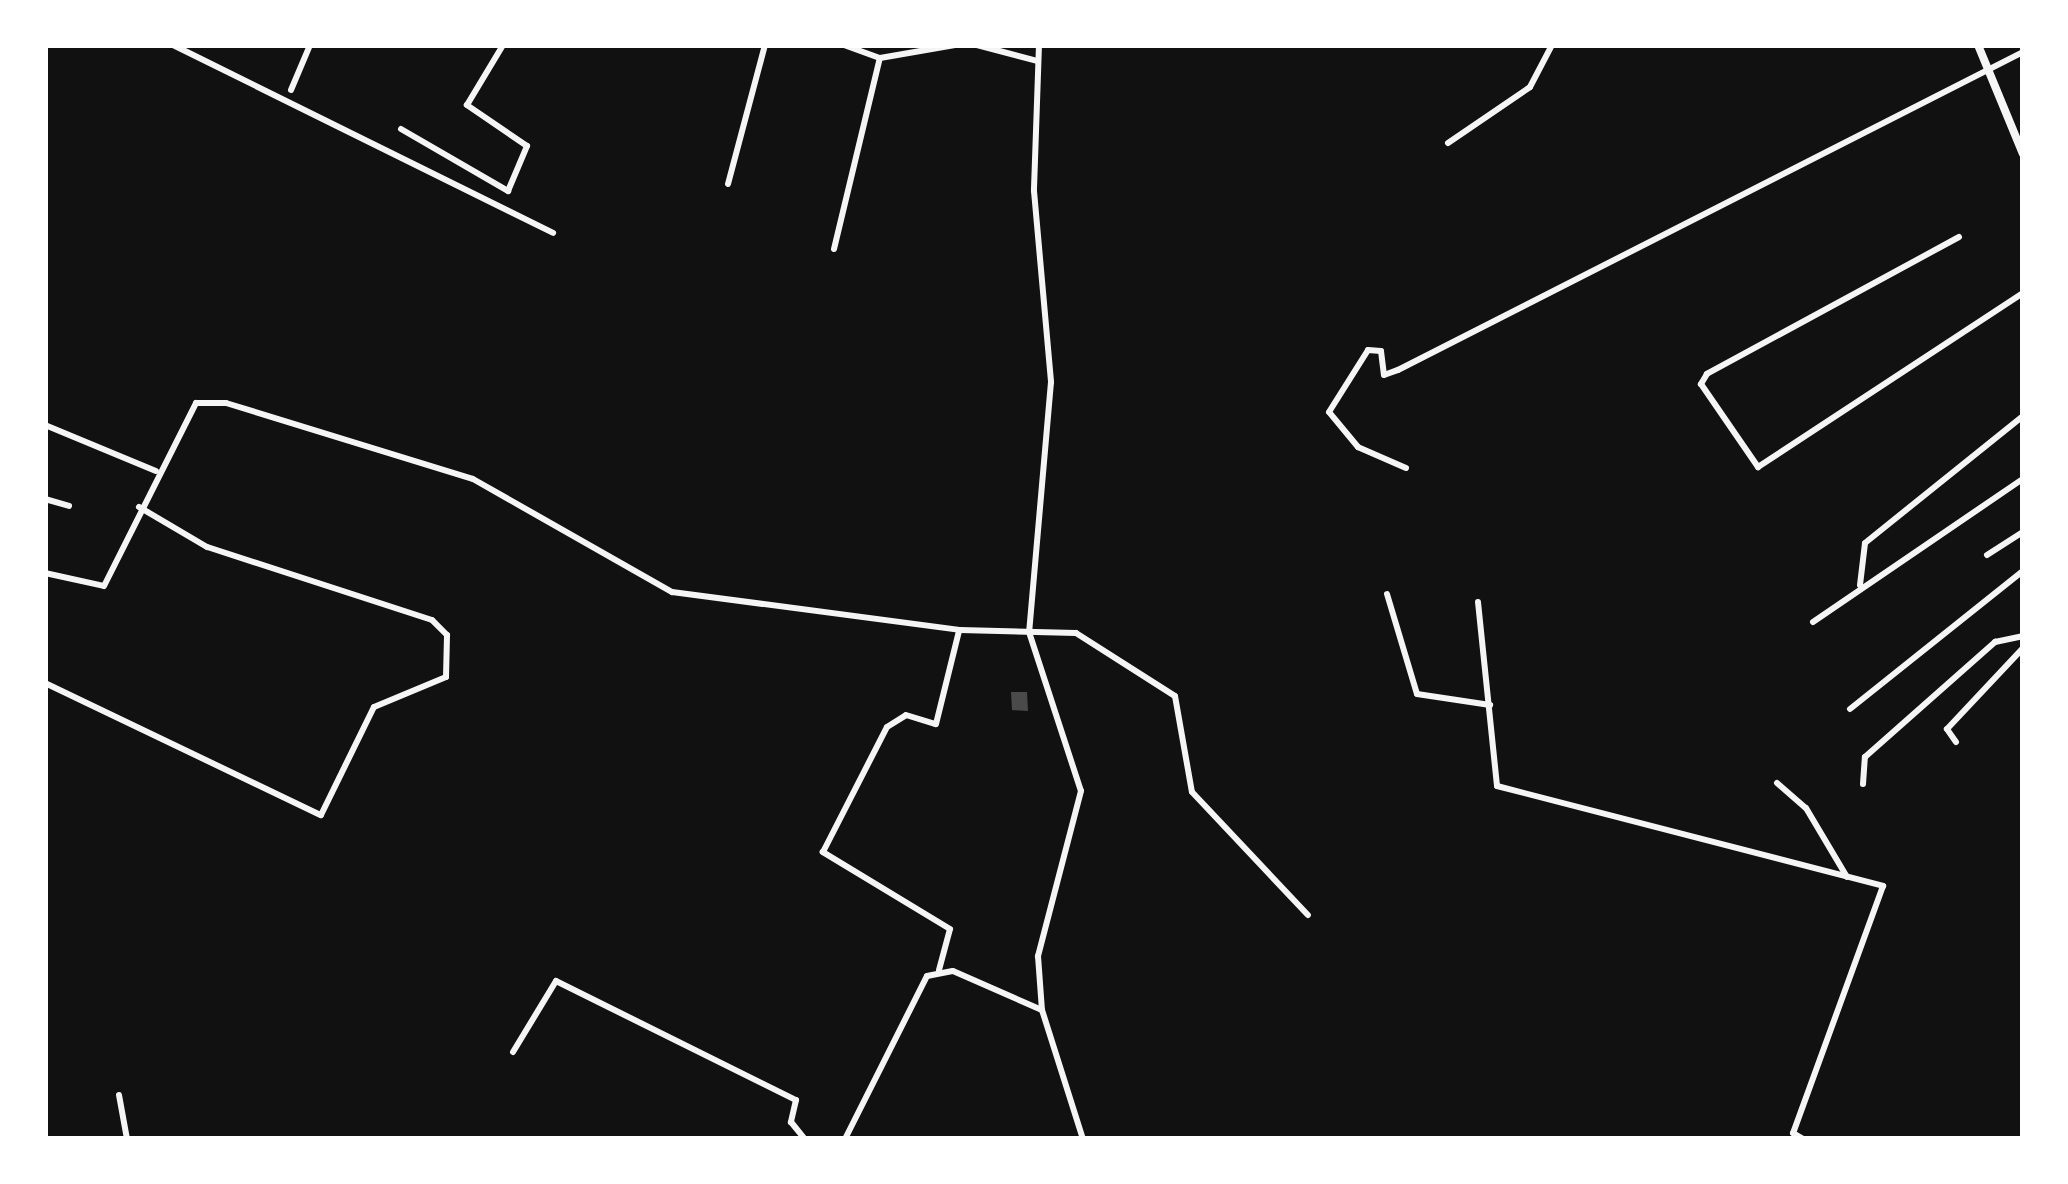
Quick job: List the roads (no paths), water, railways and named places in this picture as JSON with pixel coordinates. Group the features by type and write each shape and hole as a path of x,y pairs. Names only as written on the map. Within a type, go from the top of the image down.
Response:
{"street":[{"path":"173,45 553,233"},
{"path":"290,90 310,45"},
{"path":"400,129 508,191 527,146 467,105 502,45"},
{"path":"728,184 765,45"},
{"path":"844,45 880,58 955,45"},
{"path":"976,45 1037,61"},
{"path":"1039,45 1034,191 1051,382 1029,632 1081,791 1039,956 1042,1010 1083,1139"},
{"path":"1448,143 1530,87 1552,45"},
{"path":"1978,45 2023,154"},
{"path":"1406,468 1358,446 1329,412 1368,350 1381,351 1384,375 1398,370 2023,52"},
{"path":"834,249 880,58"},
{"path":"1959,236 1707,374 1701,384 1758,467 2023,293"},
{"path":"45,573 104,586 156,471 208,398 473,479 671,592 960,630 1076,633 1175,696 1192,792 1308,915"},
{"path":"1813,622 1861,585 1865,543 2023,416"},
{"path":"45,425 156,471"},
{"path":"1861,585 1870,590 2023,479"},
{"path":"45,500 69,506"},
{"path":"45,683 321,814 374,707 446,677 447,635 432,620 207,547 139,507"},
{"path":"1987,555 2023,532"},
{"path":"1850,709 2023,571"},
{"path":"1387,594 1417,694 1490,705"},
{"path":"1478,602 1490,705 1488,775 1518,800 1882,886 1793,1133 1803,1139"},
{"path":"845,1139 874,1099 916,991 939,970 950,929 824,852 887,727 906,715 936,724 960,630"},
{"path":"1863,784 1865,757 1995,642 2023,636"},
{"path":"1956,742 1947,729 2023,647"},
{"path":"1777,783 1806,808 1846,877"},
{"path":"939,970 1042,1010"},
{"path":"513,1052 556,981 796,1100 791,1122 805,1139"},
{"path":"119,1095 127,1139"}]}
